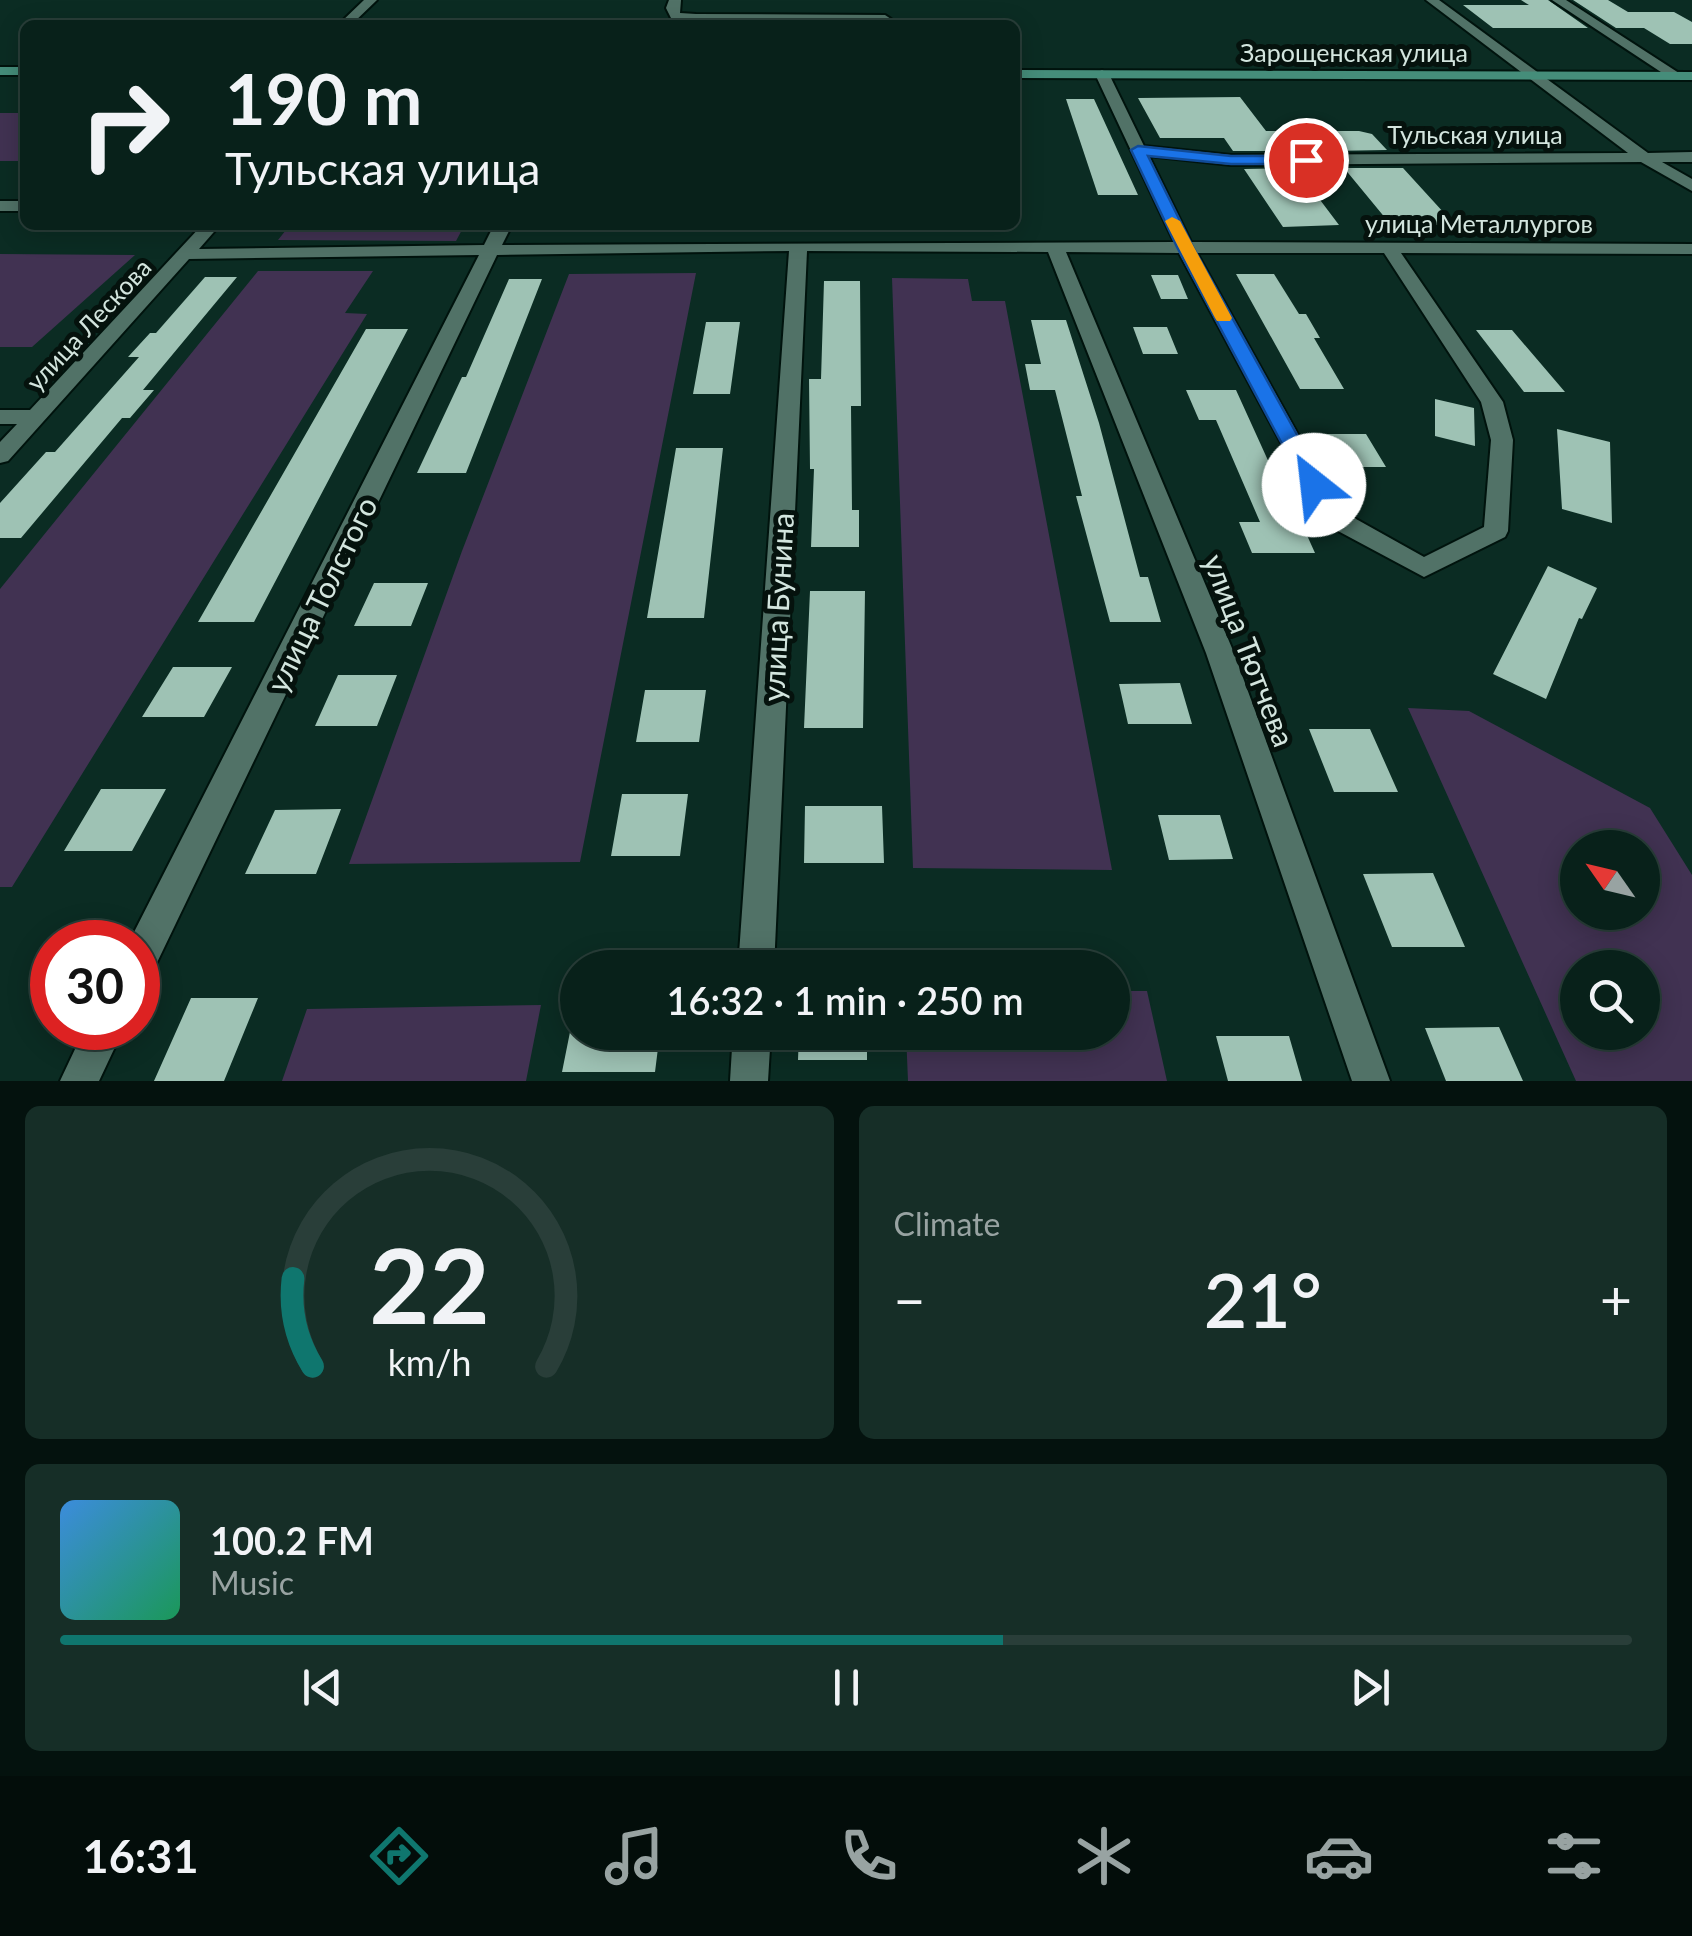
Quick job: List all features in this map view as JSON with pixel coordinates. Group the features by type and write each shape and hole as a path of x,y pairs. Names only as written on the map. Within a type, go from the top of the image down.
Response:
{"street":[{"path":"350,20 372,0"},
{"path":"675,0 675,16 816,20"},
{"path":"1432,0 1645,158 1692,186"},
{"path":"1558,0 1675,76"},
{"name":"Зарощенская улица","path":"1020,74 1692,76"},
{"path":"1102,74 1185,247 1314,485 1347,525 1424,568 1496,531 1502,440 1492,402 1390,248"},
{"name":"Тульская улица","path":"1138,150 1231,160 1692,157"},
{"name":"улица Лескова","path":"0,456 207,230"},
{"name":"улица Толстого","path":"159,920 501,230"},
{"name":"улица Металлургов","path":"186,254 798,246 1692,249"},
{"name":"улица Бунина","path":"757,950 798,246"},
{"name":"улица Тютчева","path":"1055,247 1220,653 1371,1081"},
{"path":"0,417 36,417"},
{"path":"78,1081 94,1050"},
{"path":"749,1081 751,1050"}],"shaded area":[{"path":"0,113 20,113 20,161 0,161"},
{"path":"286,230 462,230 456,241 278,240"},
{"path":"0,254 135,255 32,347 0,347"},
{"path":"258,271 373,271 345,313 367,314 12,887 0,887 0,589"},
{"path":"696,273 580,862 349,864 462,551 569,274"},
{"path":"892,278 968,279 972,301 1005,301 1112,870 913,868"},
{"path":"1408,708 1469,711 1650,808 1692,875 1692,1081 1576,1081 1562,1050 1660,1050 1660,950 1560,950 1560,1045"},
{"path":"1130,991 1147,991 1167,1081 908,1081 907,1050 1130,1050"},
{"path":"541,1005 526,1081 282,1081 307,1009"}],"building":[{"path":"1521,0 1548,0 1588,28 1493,28 1463,5 1529,5"},
{"path":"1573,0 1608,0 1628,12 1674,12 1692,22 1692,44 1670,44 1644,28 1616,28"},
{"path":"1240,97 1266,131 1359,131 1372,134 1387,150 1330,151 1323,142 1311,151 1233,151 1224,138 1160,138 1138,98"},
{"path":"1066,99 1094,99 1138,195 1098,195"},
{"path":"1296,168 1339,225 1283,227 1244,169"},
{"path":"1344,168 1403,168 1455,225 1391,225"},
{"path":"1236,274 1274,274 1299,314 1306,314 1320,338 1314,338 1344,389 1300,389"},
{"path":"1151,275 1178,275 1188,299 1161,299"},
{"path":"205,277 237,277 143,390 154,390 130,418 122,418 21,538 0,538 0,503 46,452 55,452 139,357 128,357 150,333 156,333"},
{"path":"509,279 542,279 466,473 417,473 462,377 466,377"},
{"path":"824,281 860,281 861,406 851,406 852,510 859,510 859,547 811,547 814,469 810,469 809,379 821,379"},
{"path":"1031,320 1066,320 1099,423 1140,577 1148,577 1161,622 1110,622 1076,496 1082,496 1055,390 1030,390 1025,364 1041,364"},
{"path":"706,322 740,322 730,394 693,394"},
{"path":"1133,327 1167,327 1178,354 1143,354"},
{"path":"366,329 408,329 254,622 198,622"},
{"path":"1476,330 1512,330 1565,392 1524,392"},
{"path":"1186,390 1236,390 1296,522 1301,522 1315,553 1252,553 1239,522 1260,522 1216,420 1199,420"},
{"path":"1435,399 1474,408 1475,446 1435,436"},
{"path":"1557,429 1610,442 1612,523 1562,509"},
{"path":"1320,434 1366,434 1386,467 1338,467"},
{"path":"676,448 723,448 704,618 647,618"},
{"path":"1548,566 1597,588 1582,619 1579,618 1546,699 1493,674"},
{"path":"374,583 428,583 411,626 354,626"},
{"path":"810,591 865,591 863,728 804,728"},
{"path":"173,667 232,667 204,717 142,717"},
{"path":"338,675 397,675 377,726 315,726"},
{"path":"1180,683 1192,724 1128,724 1119,684"},
{"path":"645,690 706,690 699,742 636,742"},
{"path":"1309,729 1370,729 1398,792 1334,792"},
{"path":"101,789 166,789 132,851 64,851"},
{"path":"622,794 688,794 680,856 611,856"},
{"path":"805,806 882,806 884,863 804,863"},
{"path":"341,809 316,874 245,874 275,810"},
{"path":"1158,815 1220,815 1233,859 1169,860"},
{"path":"1433,873 1465,947 1392,947 1363,874"},
{"path":"191,998 258,998 224,1081 154,1081"},
{"path":"1499,1027 1523,1081 1446,1081 1425,1028"},
{"path":"1216,1036 1289,1036 1302,1081 1228,1081"},
{"path":"566,1050 658,1050 655,1072 562,1072"},
{"path":"798,1050 867,1050 867,1060 798,1060"}],"slow traffic":[{"path":"1172,221 1223,318"}],"route":[{"path":"1306,160 1231,160 1138,150 1185,247 1314,485"}]}
